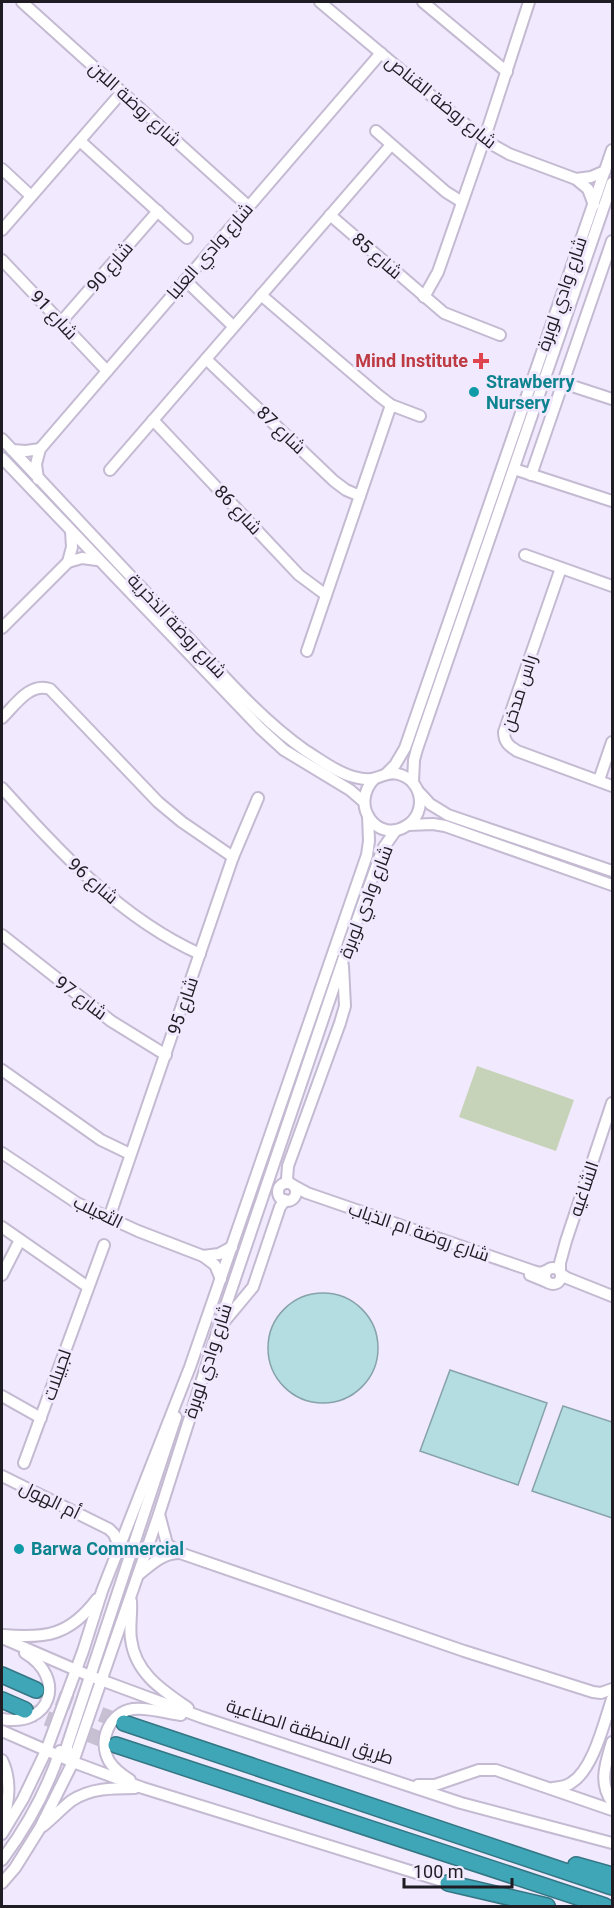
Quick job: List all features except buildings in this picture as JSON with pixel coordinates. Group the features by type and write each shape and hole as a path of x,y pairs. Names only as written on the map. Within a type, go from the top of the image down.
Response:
{"highway":[{"path":"2,1675 36,1690"},
{"path":"2,1700 25,1710"},
{"path":"124,1724 612,1887"},
{"path":"116,1745 605,1906"},
{"path":"446,1831 612,1875"},
{"path":"448,1883 547,1906"}],"street":[{"name":"شارع روضة اللبن","path":"22,2 248,206"},
{"name":"شارع روضة القناص","path":"320,2 484,140 509,154 576,178"},
{"path":"423,2 507,72"},
{"path":"424,297 438,272 529,2"},
{"name":"شارع وادي العلبا","path":"40,448 381,53"},
{"path":"2,230 122,92"},
{"path":"376,130 446,192 462,202"},
{"path":"80,141 188,238"},
{"path":"110,470 391,145"},
{"name":"شارع وادي لوبرة","path":"381,776 394,765 405,748 612,150"},
{"path":"2,169 31,196"},
{"path":"576,178 591,177 605,171"},
{"path":"576,178 588,189 594,205"},
{"name":"شارع وادي لوبرة","path":"413,782 417,749 612,183"},
{"name":"شارع 90","path":"61,322 158,211"},
{"name":"شارع 85","path":"330,215 444,313 500,335"},
{"name":"شارع وادي لوبرة","path":"531,474 562,382 610,260 612,241"},
{"name":"شارع 91","path":"2,260 107,371"},
{"path":"185,280 233,326"},
{"path":"261,295 391,405 420,416"},
{"name":"شارع 87","path":"206,359 334,481 360,496"},
{"path":"562,382 612,399"},
{"path":"307,651 391,405"},
{"name":"شارع 86","path":"153,420 299,575 326,595"},
{"name":"شارع روضة الذخرية","path":"2,439 268,721 289,739 334,768 353,777 381,776"},
{"path":"12,450 26,452 40,448 36,464 39,479"},
{"name":"شارع روضة الذخرية","path":"2,458 260,728 284,750 350,790 364,802"},
{"path":"514,469 612,501"},
{"path":"68,562 72,547 71,531"},
{"path":"525,555 612,586"},
{"path":"2,628 68,562 82,558 97,560"},
{"name":"راس مدخن","path":"561,568 504,732 504,738 506,743 517,751 612,786"},
{"path":"2,718 32,689 43,686 50,689 158,802 182,822 233,857"},
{"path":"599,780 612,742"},
{"path":"419,793 420,808 414,820 408,825 396,830 380,827 368,816 364,802 367,789 381,776 401,774 413,782 419,793 430,804 448,815 612,870"},
{"name":"شارع 96","path":"2,788 59,850 111,897 147,925 200,954"},
{"name":"شارع 95","path":"109,1218 233,857 258,798"},
{"name":"شارع وادي لوبرة","path":"2,1834 23,1799 46,1751 129,1518 190,1367 367,855 368,816"},
{"path":"408,825 445,826 612,885"},
{"name":"شارع وادي لوبرة","path":"95,1678 138,1575 227,1300 343,960 379,859 396,830"},
{"name":"شارع 97","path":"2,935 111,1021 166,1055"},
{"path":"203,1376 219,1340 223,1323 253,1287 280,1207 291,1191 287,1179 288,1166 345,1006 343,960"},
{"path":"2,1070 101,1140 130,1154"},
{"name":"الشاغيه","path":"553,1275 554,1262 561,1245 566,1241 612,1103"},
{"name":"الثعيلب","path":"2,1153 77,1203 138,1231 203,1256"},
{"name":"شارع روضة ام الذياب","path":"291,1191 307,1193 532,1271 567,1278 612,1296"},
{"path":"2,1227 88,1287"},
{"path":"2,1275 20,1240"},
{"name":"لجبيلات","path":"24,1463 104,1245"},
{"path":"203,1256 219,1254 232,1247"},
{"path":"203,1256 215,1265 221,1279"},
{"path":"73,1762 68,1758 66,1749 95,1678 190,1367"},
{"path":"2,1396 41,1418"},
{"name":"أم الهول","path":"2,1476 109,1529 119,1546"},
{"path":"159,1514 167,1544 180,1553 464,1651 593,1692 601,1693 612,1689"},
{"name":"أم الهول","path":"99,1524 118,1525 129,1518"},
{"path":"138,1575 163,1556 180,1553"},
{"path":"2,1637 38,1636 66,1629 86,1612 102,1591"},
{"path":"131,1594 131,1638 136,1660 142,1670 159,1687 201,1717"},
{"path":"2,1637 38,1662 49,1684 46,1701 37,1714 19,1721 2,1719"},
{"name":"طريق المنطقة الصناعية","path":"2,1637 76,1671 201,1717 478,1808 612,1843"},
{"path":"2,1860 20,1834 41,1796 59,1756 83,1683 82,1677 76,1671"},
{"path":"593,1692 608,1711"},
{"path":"548,1788 570,1784 581,1774 590,1760 612,1700"},
{"path":"143,1788 121,1774 108,1759 104,1744 111,1723 117,1716 133,1709 201,1717"},
{"path":"2,1731 73,1762 143,1788 519,1906"},
{"path":"612,1742 604,1769 605,1787 612,1802"},
{"path":"2,1760 6,1769 9,1798 2,1826"},
{"path":"590,1760 593,1773 597,1774 604,1769"},
{"path":"2,1883 15,1868 40,1828 73,1762"},
{"path":"408,1785 435,1785 479,1770 496,1770 612,1810"},
{"path":"40,1828 72,1801 85,1794 111,1788 143,1788"}],"shaded area":[{"path":"477,1066 574,1100 556,1151 459,1117"},
{"path":"323,1293 344,1297 362,1309 374,1327 378,1348 374,1369 362,1387 344,1399 323,1403 302,1399 284,1387 272,1369 268,1348 272,1327 284,1309 302,1297"},
{"path":"450,1370 547,1403 518,1485 420,1451"},
{"path":"563,1406 612,1422 612,1518 532,1491"}],"tunnel":[{"path":"36,1690 124,1723"},
{"path":"25,1710 116,1745"}],"place":[{"name":"Mind Institute","path":"481,361"},
{"name":"Strawberry Nursery","path":"474,392"},
{"name":"Barwa Commercial","path":"19,1549"}]}
